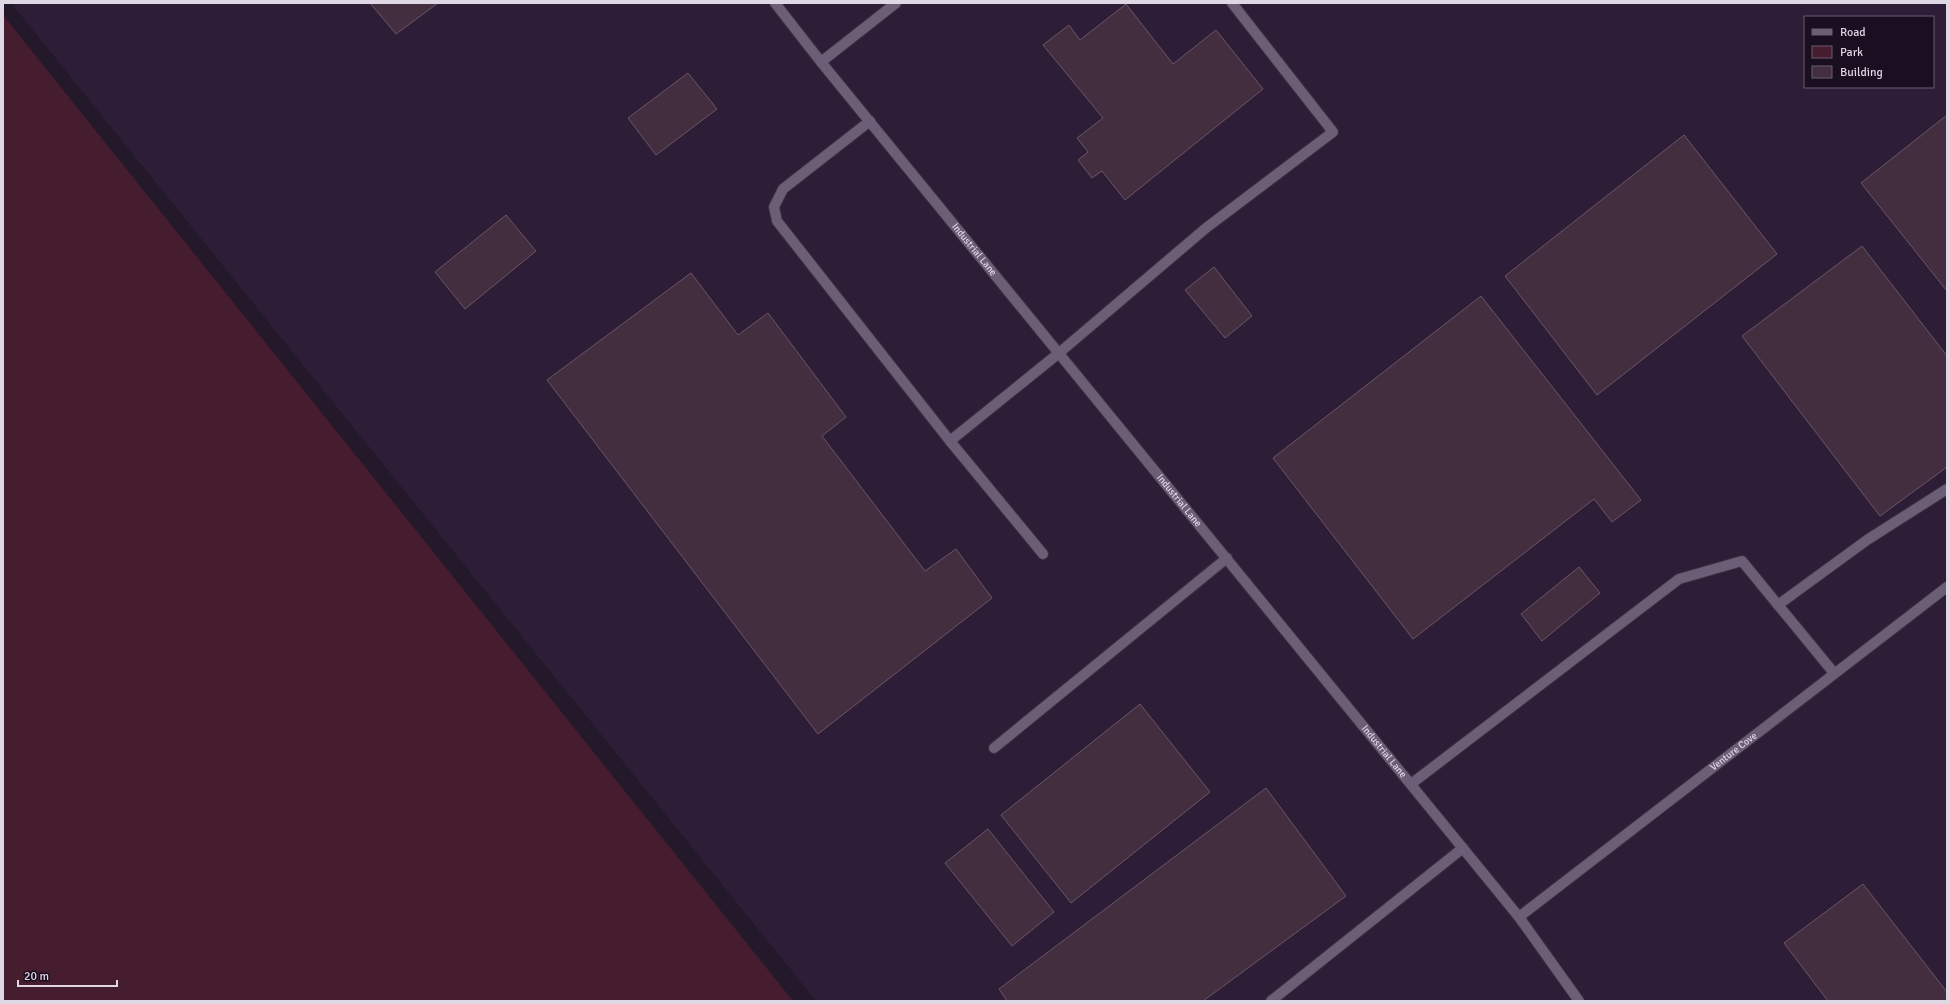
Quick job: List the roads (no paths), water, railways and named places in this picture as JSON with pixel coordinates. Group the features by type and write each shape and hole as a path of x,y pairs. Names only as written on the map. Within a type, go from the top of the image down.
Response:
{"street":[{"name":"Industrial Lane","path":"776,3 821,62 1519,917 1579,1001"},
{"path":"821,62 896,3"},
{"path":"950,441 1059,353 1206,228 1333,132 1232,3"},
{"path":"870,121 783,189 774,207 777,221 950,441 1043,554"},
{"path":"1778,605 1867,540 1947,490"},
{"path":"994,748 1227,558"},
{"path":"1411,784 1679,579 1742,561 1834,674"},
{"name":"Venture Cove","path":"1519,917 1947,587"},
{"path":"1271,1001 1463,848"}]}
